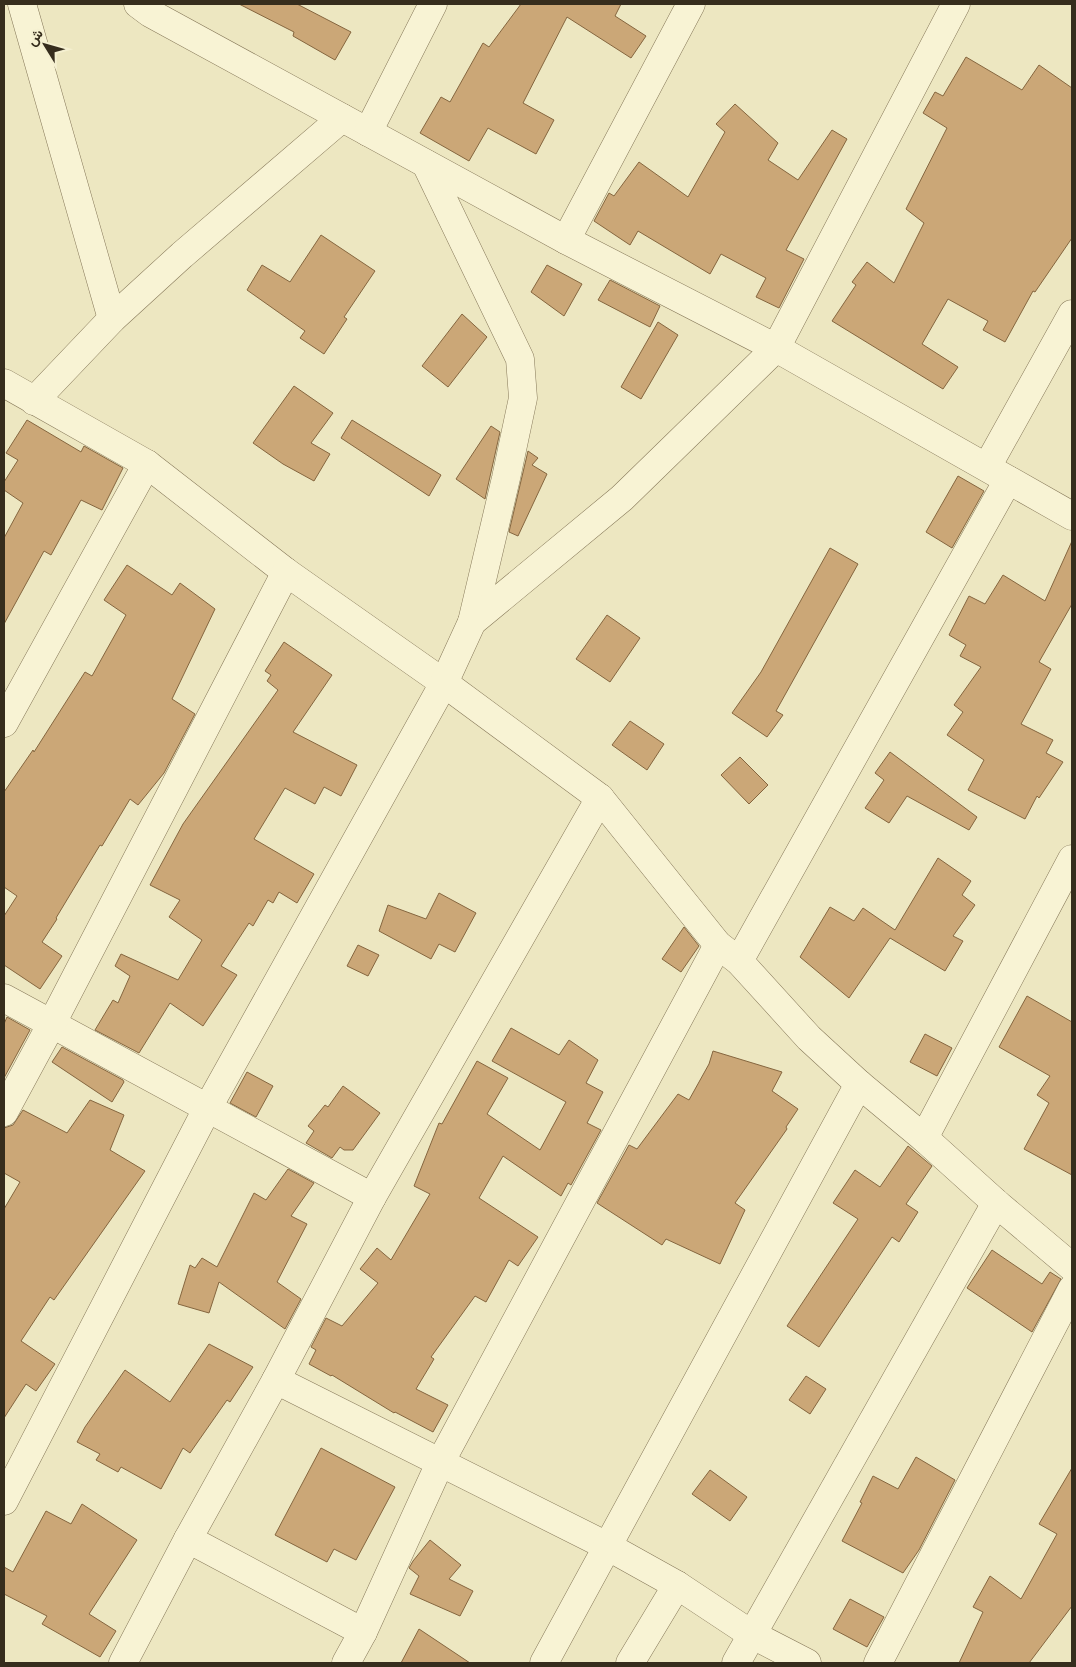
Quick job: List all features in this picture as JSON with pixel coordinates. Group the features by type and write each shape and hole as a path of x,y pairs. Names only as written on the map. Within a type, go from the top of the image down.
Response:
{"street":[{"path":"22,4 112,319"},
{"path":"368,132 433,4"},
{"path":"566,240 691,4"},
{"path":"472,622 622,498 776,348 956,4"},
{"path":"148,7 426,164 566,240 776,348 1072,516"},
{"path":"34,401 112,319 342,118"},
{"path":"4,1501 207,1109 444,683 472,622 523,398 520,360 426,164"},
{"path":"346,1663 363,1632 440,1463 998,473 1072,314"},
{"path":"4,383 147,464 286,572 444,683 600,798 729,953 809,1038 859,1084 924,1138 1072,1268"},
{"path":"4,723 147,464"},
{"path":"4,1112 286,572"},
{"path":"123,1663 188,1539 276,1380 372,1197 600,798"},
{"path":"924,1138 1072,859"},
{"path":"4,998 372,1197"},
{"path":"544,1663 859,1084"},
{"path":"736,1663 996,1203"},
{"path":"878,1663 1072,1289"},
{"path":"276,1380 607,1546 677,1585 751,1634 807,1663"},
{"path":"188,1539 363,1632"},
{"path":"630,1663 677,1585"}],"building":[{"path":"239,4 297,4 351,32 335,60 293,36 294,32"},
{"path":"521,4 621,4 615,16 646,36 631,58 567,17 523,103 554,120 536,154 488,128 469,161 420,133 441,97 450,102 483,43 489,47"},
{"path":"966,57 1022,90 1039,65 1072,88 1072,238 1035,292 1033,291 1005,342 983,330 988,321 948,299 922,344 958,367 943,389 832,321 856,285 852,282 867,262 894,283 924,223 906,209 947,128 923,113 935,92 943,96"},
{"path":"735,104 778,143 768,160 798,180 832,130 847,139 786,250 804,259 779,308 756,297 766,278 721,254 710,274 638,231 630,245 594,221 609,193 614,196 639,162 688,197 725,132 716,124"},
{"path":"321,235 375,271 344,317 347,319 324,354 300,338 305,331 247,290 262,265 290,282"},
{"path":"547,265 582,284 564,316 531,292"},
{"path":"610,280 660,306 650,327 598,300"},
{"path":"462,314 487,337 448,387 422,366"},
{"path":"658,322 678,335 641,399 621,387"},
{"path":"294,386 333,413 311,443 330,454 314,481 283,464 253,443"},
{"path":"27,420 81,452 84,446 123,468 102,510 81,500 51,555 44,551 4,624 4,538 23,503 4,490 4,482 18,460 6,453"},
{"path":"352,420 441,475 429,496 341,438"},
{"path":"491,426 500,432 485,499 456,479"},
{"path":"528,451 538,458 532,465 547,474 518,536 509,532"},
{"path":"958,476 984,491 952,548 926,532"},
{"path":"1072,541 1072,604 1039,662 1051,669 1021,724 1053,740 1046,753 1063,762 1039,798 1037,796 1025,819 968,790 984,760 947,735 963,712 954,705 981,667 960,656 966,645 949,635 969,596 985,604 1003,575 1045,601"},
{"path":"830,548 858,564 776,711 783,715 767,737 732,713 761,672"},
{"path":"127,565 172,595 180,583 215,609 172,699 195,714 164,773 138,805 130,799 42,942 62,956 40,989 4,965 4,916 17,896 4,887 4,792 33,750 34,752 85,672 92,676 126,615 104,600"},
{"path":"607,615 640,638 610,682 576,659"},
{"path":"284,642 332,675 293,732 357,765 341,796 324,787 315,804 285,788 254,839 314,874 297,903 279,892 273,903 268,900 253,926 249,923 221,966 237,975 203,1026 170,1003 139,1053 95,1030 113,1000 118,1003 130,976 115,966 121,954 178,980 202,940 169,917 180,900 150,885 183,824 278,690 267,681 271,675 265,671"},
{"path":"630,721 664,744 647,770 612,745"},
{"path":"890,752 977,817 969,830 907,796 889,823 865,808 884,780 875,773"},
{"path":"740,757 768,785 749,804 721,775"},
{"path":"938,858 971,881 962,895 975,905 953,936 963,941 945,971 890,938 849,998 800,957 830,907 854,921 863,908 895,930"},
{"path":"439,893 476,913 455,952 439,944 431,959 379,931 388,905 426,919"},
{"path":"684,927 699,946 681,972 662,959"},
{"path":"358,945 379,955 368,976 347,966"},
{"path":"1027,996 1072,1022 1072,1175 1024,1149 1049,1103 1037,1095 1050,1076 999,1047"},
{"path":"7,1017 30,1030 4,1078 4,1024"},
{"path":"511,1028 559,1055 569,1040 598,1060 586,1083 603,1092 587,1123 601,1130 571,1185 568,1183 561,1196 503,1156 479,1198 538,1237 518,1266 509,1260 486,1302 475,1296 431,1357 434,1359 416,1389 448,1405 433,1432 394,1413 332,1375 309,1364 316,1350 311,1347 326,1318 342,1326 378,1283 360,1269 377,1248 391,1260 430,1194 414,1186 439,1123 442,1124 477,1061 508,1078 487,1114 540,1150 566,1102 492,1061"},
{"path":"925,1034 952,1048 937,1076 910,1062"},
{"path":"62,1047 123,1080 124,1082 112,1102 52,1062"},
{"path":"713,1051 782,1072 772,1091 798,1109 786,1127 787,1129 735,1203 745,1210 720,1264 666,1239 662,1245 597,1203 629,1145 637,1149 678,1094 689,1100 709,1064"},
{"path":"247,1072 273,1086 256,1117 230,1103"},
{"path":"343,1086 380,1113 353,1150 344,1150 340,1147 332,1158 306,1143 314,1131 308,1126 325,1105 328,1107"},
{"path":"90,1100 124,1115 110,1150 145,1171 54,1300 50,1297 21,1341 55,1364 36,1391 26,1384 4,1418 4,1209 20,1182 4,1173 4,1128 13,1125 23,1110 67,1133"},
{"path":"908,1146 932,1166 906,1204 918,1212 899,1242 892,1237 819,1347 787,1326 858,1219 833,1203 855,1170 880,1187"},
{"path":"288,1169 314,1183 291,1216 307,1224 277,1282 301,1299 285,1329 219,1282 209,1313 178,1304 190,1265 195,1268 202,1258 217,1267 254,1193 266,1200"},
{"path":"992,1250 1042,1284 1050,1272 1061,1279 1032,1332 967,1288"},
{"path":"209,1344 253,1367 230,1402 227,1400 190,1453 183,1448 161,1489 121,1467 118,1472 96,1460 100,1454 77,1442 85,1427 125,1370 170,1402"},
{"path":"806,1376 826,1389 810,1414 789,1400"},
{"path":"321,1448 395,1487 356,1560 334,1549 327,1562 275,1535"},
{"path":"916,1457 955,1480 919,1550 903,1573 842,1541 862,1503 860,1502 873,1476 898,1489"},
{"path":"1072,1468 1072,1606 1029,1663 959,1663 983,1612 973,1607 990,1576 1021,1599 1057,1534 1039,1524"},
{"path":"710,1470 747,1497 730,1521 692,1494"},
{"path":"82,1504 137,1540 89,1614 116,1631 100,1657 42,1624 47,1616 4,1594 4,1567 13,1572 46,1511 71,1524"},
{"path":"430,1540 461,1565 449,1579 473,1591 460,1616 410,1594 419,1576 409,1568"},
{"path":"850,1599 884,1617 867,1647 833,1629"},
{"path":"419,1629 470,1663 401,1663"}]}
